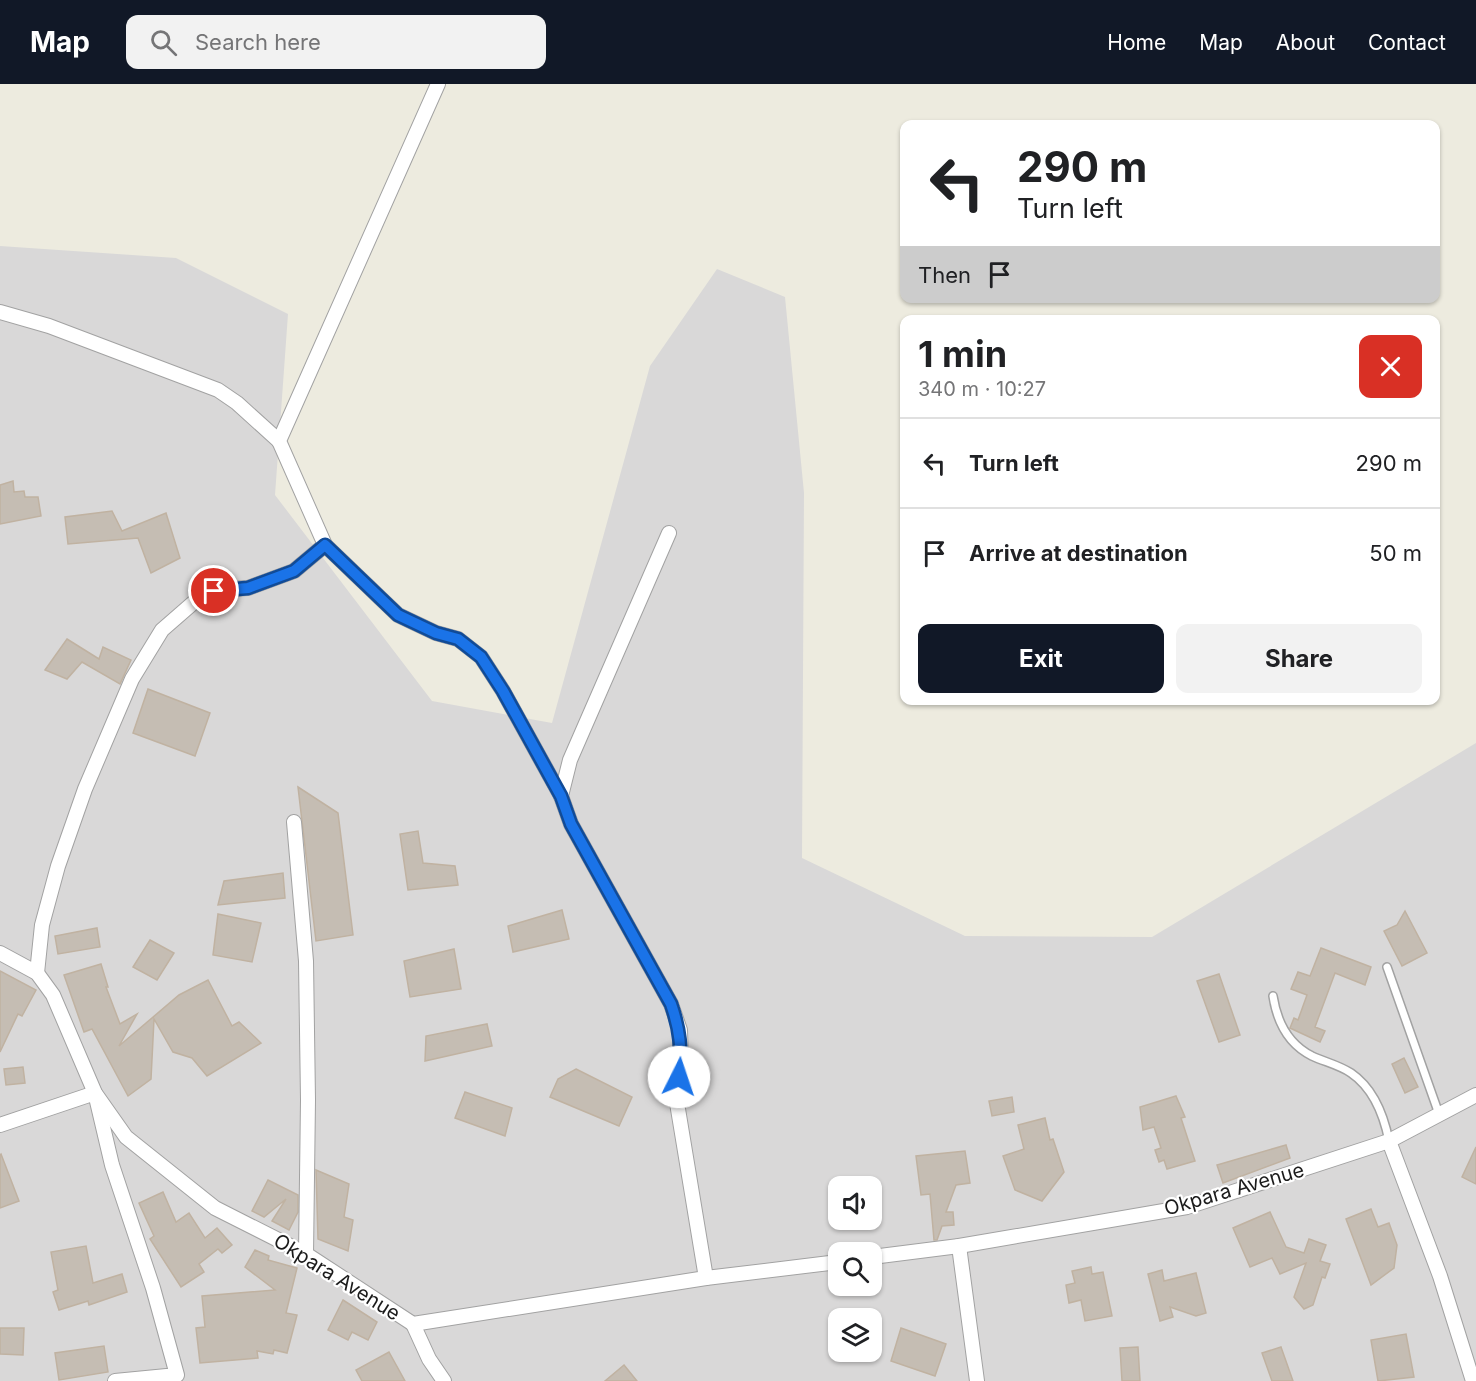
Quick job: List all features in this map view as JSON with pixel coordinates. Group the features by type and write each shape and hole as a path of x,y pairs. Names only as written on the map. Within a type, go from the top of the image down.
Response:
{"street":[{"path":"279,441 438,84"},
{"path":"0,312 49,326 218,390 237,403 279,441 325,545 398,615 436,633 458,639 481,657 503,691 561,796 571,824 671,1004 680,1030 681,1058 676,1097 706,1278"},
{"path":"561,796 570,760 669,533"},
{"path":"37,973 42,925 58,866 85,789 132,679 162,630 193,603 214,591 248,588 294,571 325,545"},
{"path":"294,822 306,961 308,1100 306,1254"},
{"name":"Okpara Avenue","path":"0,952 37,973 53,995 95,1093 126,1137 215,1208 306,1254 413,1324 706,1278 828,1263"},
{"path":"0,1125 95,1093 112,1165 153,1288 177,1375 115,1381"},
{"name":"Okpara Avenue","path":"882,1256 959,1246 1187,1207 1389,1141 1476,1095"},
{"path":"1389,1141 1440,1276 1473,1381"},
{"path":"959,1246 977,1381"},
{"path":"413,1324 429,1359 444,1381"}],"lane":[{"path":"1387,967 1439,1114"},
{"path":"1273,996 1280,1025 1299,1048 1351,1073 1359,1080 1383,1115 1389,1141"}],"shaded area":[{"path":"0,246 176,258 288,314 275,495 432,701 552,723 650,366 717,269 785,297 804,493 802,858 965,936 1152,937 1476,743 1476,1381 0,1381"}],"building":[{"path":"13,481 14,492 24,491 25,497 38,497 41,516 0,524 0,485"},
{"path":"112,511 122,531 166,513 180,558 151,573 138,538 68,544 65,517"},
{"path":"67,639 99,659 103,647 131,660 120,684 82,662 67,679 45,670"},
{"path":"148,689 210,713 195,756 133,733"},
{"path":"298,787 338,813 353,935 316,941"},
{"path":"418,831 423,863 455,866 458,885 408,890 400,834"},
{"path":"283,873 285,898 218,905 224,881"},
{"path":"562,910 569,939 513,952 508,926"},
{"path":"1405,911 1427,953 1402,966 1384,931 1397,925"},
{"path":"218,914 261,923 252,962 213,955"},
{"path":"97,928 100,947 58,954 55,936"},
{"path":"150,940 174,953 157,980 133,967"},
{"path":"1321,948 1371,967 1365,985 1335,973 1315,1027 1325,1031 1320,1042 1290,1028 1294,1018 1298,1020 1307,995 1291,989 1298,972 1310,976"},
{"path":"454,949 461,989 410,997 404,961"},
{"path":"101,964 108,987 106,987 120,1024 137,1014 119,1046 179,995 208,980 232,1026 239,1022 261,1043 207,1076 192,1058 173,1052 154,1019 151,1079 128,1096 92,1029 84,1032 64,975"},
{"path":"0,971 36,990 22,1016 18,1014 0,1052"},
{"path":"1219,974 1240,1035 1219,1042 1197,981"},
{"path":"487,1024 492,1046 425,1061 426,1036"},
{"path":"1404,1058 1418,1087 1405,1093 1392,1064"},
{"path":"23,1067 25,1083 6,1085 4,1069"},
{"path":"576,1069 632,1097 619,1126 550,1097 558,1079"},
{"path":"465,1092 512,1108 505,1136 455,1118"},
{"path":"1176,1096 1185,1117 1181,1118 1195,1161 1167,1169 1164,1160 1159,1162 1155,1150 1161,1148 1154,1127 1143,1130 1140,1107"},
{"path":"1012,1097 1014,1112 992,1116 989,1101"},
{"path":"1045,1118 1050,1140 1053,1139 1064,1172 1042,1201 1015,1190 1003,1156 1024,1149 1018,1125"},
{"path":"1286,1145 1290,1158 1223,1183 1217,1165"},
{"path":"1476,1147 1476,1184 1462,1177"},
{"path":"965,1151 970,1183 956,1185 946,1212 953,1212 954,1225 942,1226 937,1240 934,1240 930,1194 921,1195 916,1156"},
{"path":"0,1155 19,1201 0,1208"},
{"path":"316,1170 349,1184 344,1217 353,1220 348,1251 318,1239"},
{"path":"268,1180 298,1195 298,1212 289,1230 272,1221 286,1199 264,1217 252,1211"},
{"path":"163,1192 176,1222 189,1213 205,1238 217,1228 232,1245 222,1253 218,1249 199,1264 204,1272 181,1287 150,1239 154,1236 139,1203"},
{"path":"1371,1209 1378,1227 1389,1223 1397,1245 1394,1268 1371,1285 1346,1219"},
{"path":"1270,1212 1286,1247 1304,1253 1309,1239 1326,1245 1320,1261 1330,1264 1325,1278 1322,1277 1313,1305 1304,1309 1294,1297 1306,1263 1280,1274 1272,1258 1250,1267 1233,1228"},
{"path":"86,1246 93,1283 122,1274 127,1292 89,1305 88,1301 59,1310 53,1292 58,1290 51,1252"},
{"path":"255,1250 269,1256 268,1260 297,1268 286,1313 297,1315 287,1353 274,1350 273,1354 257,1351 258,1358 200,1363 196,1328 205,1327 202,1296 275,1290 245,1267"},
{"path":"1091,1267 1092,1274 1103,1272 1112,1316 1085,1321 1081,1300 1069,1303 1066,1285 1075,1283 1072,1271"},
{"path":"1162,1270 1164,1281 1196,1273 1206,1313 1196,1316 1170,1307 1173,1317 1160,1321 1148,1274"},
{"path":"343,1300 377,1322 368,1340 352,1332 348,1340 328,1330"},
{"path":"0,1328 24,1328 23,1355 0,1354"},
{"path":"901,1328 946,1344 935,1376 891,1361"},
{"path":"1406,1334 1414,1377 1378,1381 1371,1340"},
{"path":"104,1346 108,1372 59,1380 55,1353"},
{"path":"1138,1347 1140,1381 1122,1381 1120,1348"},
{"path":"1281,1347 1293,1381 1272,1381 1262,1353"},
{"path":"389,1352 405,1381 362,1381 356,1370"},
{"path":"624,1365 637,1381 605,1381"}],"route":[{"path":"214,591 248,588 294,571 325,545 398,615 436,633 458,639 481,657 503,691 561,796 571,824 671,1004 680,1030 679,1077"}]}
